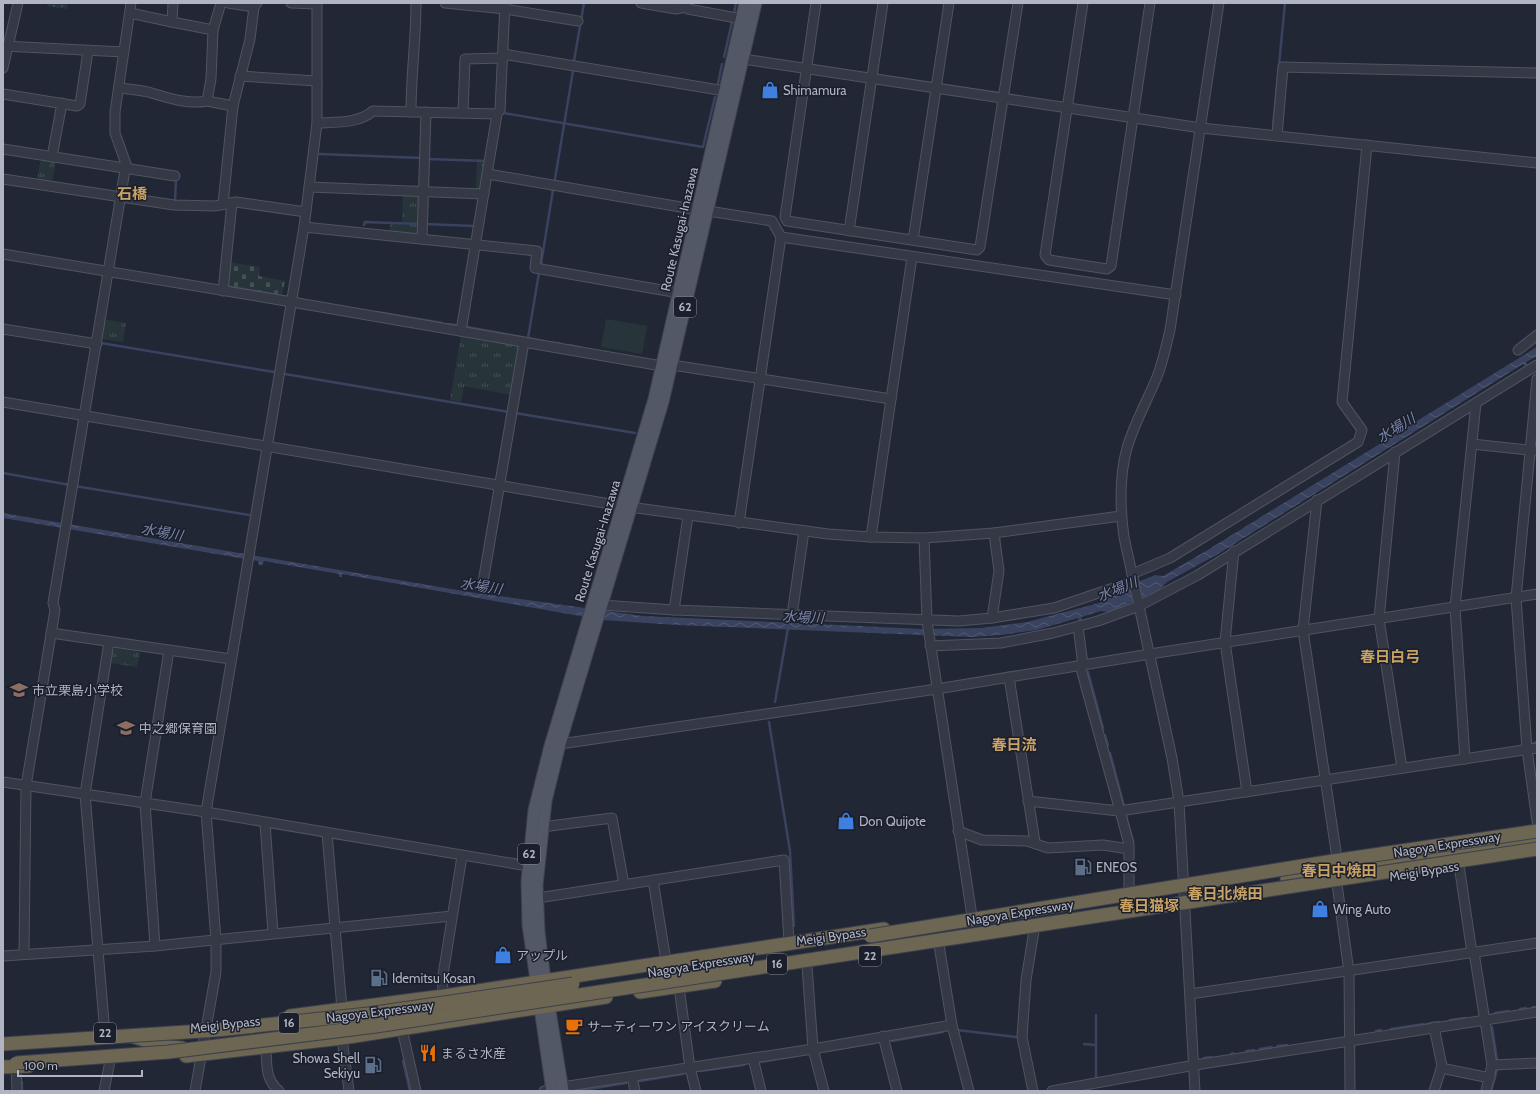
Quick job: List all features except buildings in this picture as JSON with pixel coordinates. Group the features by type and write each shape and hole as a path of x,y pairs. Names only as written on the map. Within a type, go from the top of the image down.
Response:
{"highway":[{"name":"Meigi Bypass","path":"3,1039 207,1027 444,996 789,942 972,916 1336,858 1537,824"},
{"path":"895,932 936,932 1395,862 1458,841 1537,830"},
{"name":"Nagoya Expressway","path":"3,1044 217,1030 368,1014 589,981 1325,862 1537,830"},
{"path":"1424,867 1442,856 1537,841"},
{"name":"Nagoya Expressway","path":"7,1066 169,1052 376,1026 1537,849"},
{"name":"Meigi Bypass","path":"7,1066 110,1062 249,1050 342,1038 1537,853"},
{"path":"207,1027 217,1041 249,1050"},
{"path":"105,1034 127,1035 169,1047 191,1048 202,1054"}],"main road":[{"name":"Route Kasugai-Inazawa","path":"555,1090 545,1007 528,925 526,895 534,810 550,746 599,606 627,507 646,428 667,366 703,210 725,91 745,3"},
{"name":"Route Kasugai-Inazawa","path":"667,366 679,293 703,210 743,59 756,3"},
{"name":"Route Kasugai-Inazawa","path":"540,981 540,932 537,885 542,828 546,801 592,624"}],"street":[{"path":"3,68 5,47 18,3"},
{"path":"24,954 26,786 51,633 54,610 53,602 126,168 126,164 114,133 115,112 120,88 131,3"},
{"path":"172,22 173,3"},
{"path":"207,101 211,79 214,30 221,3"},
{"path":"223,291 233,106 250,39 257,4 228,3"},
{"path":"195,1091 216,972 216,940 206,812 292,302 304,227 317,123 317,3 290,3"},
{"path":"411,112 411,76 416,32 416,3"},
{"path":"445,3 505,6 578,21"},
{"path":"641,3 676,9 686,5 742,19"},
{"path":"816,3 785,217 786,221 976,250 980,247 1018,3"},
{"path":"849,230 883,3"},
{"path":"913,240 950,3"},
{"path":"1083,3 1045,255 1049,260 1107,269 1111,266 1150,3"},
{"path":"1195,1091 1179,802 1172,758 1121,516 1121,491 1127,450 1132,434 1164,358 1176,295 1219,3"},
{"path":"461,331 498,114 500,110 505,6"},
{"path":"130,13 214,30"},
{"path":"5,47 124,52"},
{"path":"3,94 77,106 80,104 88,51"},
{"path":"463,113 465,59 503,56 725,91"},
{"path":"743,59 1201,128 1537,163"},
{"path":"1277,136 1283,67 1537,73"},
{"path":"240,76 317,81"},
{"path":"120,88 148,92 162,97 200,103 207,101 233,106"},
{"path":"52,156 62,103"},
{"path":"317,123 343,122 359,118 373,111 498,114"},
{"path":"422,239 426,112"},
{"path":"599,606 927,623 959,621 992,618 1054,608 1133,578 1170,558 1358,442 1362,430 1342,402 1367,145"},
{"path":"3,149 175,176"},
{"path":"488,174 772,221 781,237 739,523"},
{"path":"3,179 174,205 215,206 228,203 306,212"},
{"path":"309,187 484,194"},
{"path":"304,227 537,251 535,268 679,293"},
{"path":"781,237 1176,295"},
{"path":"3,254 667,366 891,399"},
{"path":"871,537 912,256"},
{"path":"3,329 96,344"},
{"path":"1518,350 1537,335"},
{"path":"482,588 524,342"},
{"path":"930,644 1001,643 1053,633 1098,621 1139,606 1198,575 1234,551 1537,365"},
{"path":"1537,379 1533,450 1516,598 1527,749 1537,821"},
{"path":"3,402 268,445 627,507 804,531 871,537 924,538 994,533 1121,516"},
{"path":"1465,759 1455,607 1476,403"},
{"path":"1472,444 1533,450"},
{"path":"1395,452 1379,619 1402,768"},
{"path":"1317,500 1303,630 1336,858"},
{"path":"674,610 688,516"},
{"path":"792,615 804,531"},
{"path":"992,618 999,571 994,533"},
{"path":"924,538 927,623 972,916"},
{"path":"1234,551 1224,642 1247,792"},
{"path":"560,744 936,689 1224,642 1537,594"},
{"path":"1078,626 1081,665 1129,848 1129,891"},
{"path":"51,633 231,659"},
{"path":"105,1034 85,794 109,642"},
{"path":"155,946 145,803 169,650"},
{"path":"1009,677 1035,842"},
{"path":"1028,801 1119,811 1537,748"},
{"path":"3,782 206,812 528,866"},
{"path":"542,828 612,818 624,885"},
{"path":"265,823 273,933"},
{"path":"327,832 342,1009"},
{"path":"958,832 982,840 1035,842 1048,848 1103,846 1129,848"},
{"path":"444,996 442,981 462,856"},
{"path":"538,898 784,860 789,942"},
{"path":"1459,865 1492,1065 1486,1091"},
{"path":"653,880 666,961"},
{"path":"1337,884 1349,972 1350,1091"},
{"path":"3,956 155,946 452,916"},
{"path":"1033,1091 1022,1037 1026,980 1034,931"},
{"path":"1190,994 1349,972 1537,943"},
{"path":"939,945 952,1025 968,1091"},
{"path":"807,966 813,1049 824,1091"},
{"path":"679,987 690,1068 696,1091"},
{"path":"1052,1091 1090,1087 1101,1081 1194,1065 1537,1012"},
{"path":"555,1090 813,1049 952,1025"},
{"path":"1434,1027 1441,1068 1434,1091"},
{"path":"402,1029 416,1091"},
{"path":"883,1036 897,1091"},
{"path":"342,1038 349,1091"},
{"path":"266,1048 268,1078 272,1085 279,1091"},
{"path":"753,1058 761,1091"},
{"path":"104,1091 110,1062"},
{"path":"1492,1065 1537,1063"},
{"path":"7,1066 17,1091"},
{"path":"1441,1068 1490,1078"},
{"path":"632,1077 635,1091"},
{"path":"1100,1091 1101,1081"}],"green space":[{"path":"48,3 68,3 67,9 47,6"},
{"path":"41,157 56,159 52,183 37,180"},
{"path":"477,162 485,162 480,191 476,191"},
{"path":"403,194 420,195 421,223 402,222"},
{"path":"390,224 420,225 419,236 389,233"},
{"path":"228,262 260,267 259,276 285,281 282,295 226,286"},
{"path":"103,319 126,323 123,342 101,339"},
{"path":"606,319 647,326 642,354 601,347"},
{"path":"461,335 521,346 512,395 464,386 461,402 450,400"},
{"path":"116,648 140,652 137,667 111,663 113,650"}],"water":[{"path":"1537,347 1537,356 1526,362 1527,365 1525,366 1523,364 1218,554 1167,582 1158,591 1109,612 1101,611 1081,617 1082,620 1079,621 1078,618 1036,630 1001,635 972,637 677,625 602,620 342,574 342,577 339,577 339,574 264,561 262,565 259,565 258,561 3,518 3,513 481,594 482,591 485,591 485,594 643,616 923,629 981,628 1027,622 1099,603 1104,596 1155,575 1163,576"}],"waterway":[{"path":"574,61 584,3"},
{"path":"734,13 736,3"},
{"path":"1273,126 1285,3"},
{"path":"724,57 732,22 730,21"},
{"path":"718,83 722,64"},
{"path":"555,179 573,71"},
{"path":"503,113 703,147 715,97"},
{"path":"320,154 422,158"},
{"path":"427,159 487,161"},
{"path":"175,201 176,179"},
{"path":"541,264 553,190"},
{"path":"364,225 365,222 420,224"},
{"path":"425,224 474,226"},
{"path":"539,273 528,338 548,342"},
{"path":"226,286 277,295"},
{"path":"377,312 442,323"},
{"path":"447,324 456,325"},
{"path":"467,327 522,337"},
{"path":"101,343 274,372"},
{"path":"557,343 561,344"},
{"path":"569,345 582,348"},
{"path":"285,374 509,412"},
{"path":"515,413 635,433"},
{"path":"3,473 70,485"},
{"path":"75,486 249,515"},
{"name":"水場川","path":"775,702 788,628"},
{"path":"1088,672 1103,728"},
{"path":"769,722 790,851 794,926"},
{"path":"1105,735 1108,745"},
{"path":"1110,753 1124,806"},
{"path":"1126,816 1133,841"},
{"path":"1520,1009 1526,1008"},
{"path":"1495,1013 1508,1011"},
{"path":"1096,1015 1096,1078"},
{"path":"1450,1020 1465,1018"},
{"path":"1427,1024 1439,1022"},
{"path":"1391,1029 1424,1024"},
{"path":"1492,1027 1497,1060"},
{"path":"957,1030 1016,1037"},
{"path":"1376,1031 1381,1030"},
{"path":"892,1041 943,1032"},
{"path":"826,1051 874,1043"},
{"path":"1084,1044 1095,1045"},
{"path":"1277,1046 1287,1045"},
{"path":"1260,1049 1272,1047"},
{"path":"1246,1051 1254,1050"},
{"path":"761,1062 795,1056"},
{"path":"1204,1058 1211,1057"},
{"path":"403,1061 410,1091"},
{"path":"700,1071 744,1065"},
{"path":"1491,1091 1497,1070"},
{"path":"640,1081 683,1074"},
{"path":"22,1082 22,1091"},
{"path":"578,1091 626,1083"}],"place":[{"name":"Shimamura","path":"770,90"},
{"name":"市立栗島小学校","path":"19,690"},
{"name":"中之郷保育園","path":"126,728"},
{"name":"Don Quijote","path":"846,821"},
{"name":"ENEOS","path":"1083,867"},
{"name":"Wing Auto","path":"1320,909"},
{"name":"アップル","path":"503,955"},
{"name":"Idemitsu Kosan","path":"379,978"},
{"name":"サーティーワン アイスクリーム","path":"574,1026"},
{"name":"まるさ水産","path":"428,1053"},
{"name":"Showa Shell Sekiyu","path":"373,1065"}],"district":[{"name":"石橋","path":"132,194"},
{"name":"春日白弓","path":"1390,657"},
{"name":"春日流","path":"1014,745"},
{"name":"春日中焼田","path":"1339,871"},
{"name":"春日北焼田","path":"1225,894"},
{"name":"春日猫塚","path":"1149,906"}]}
